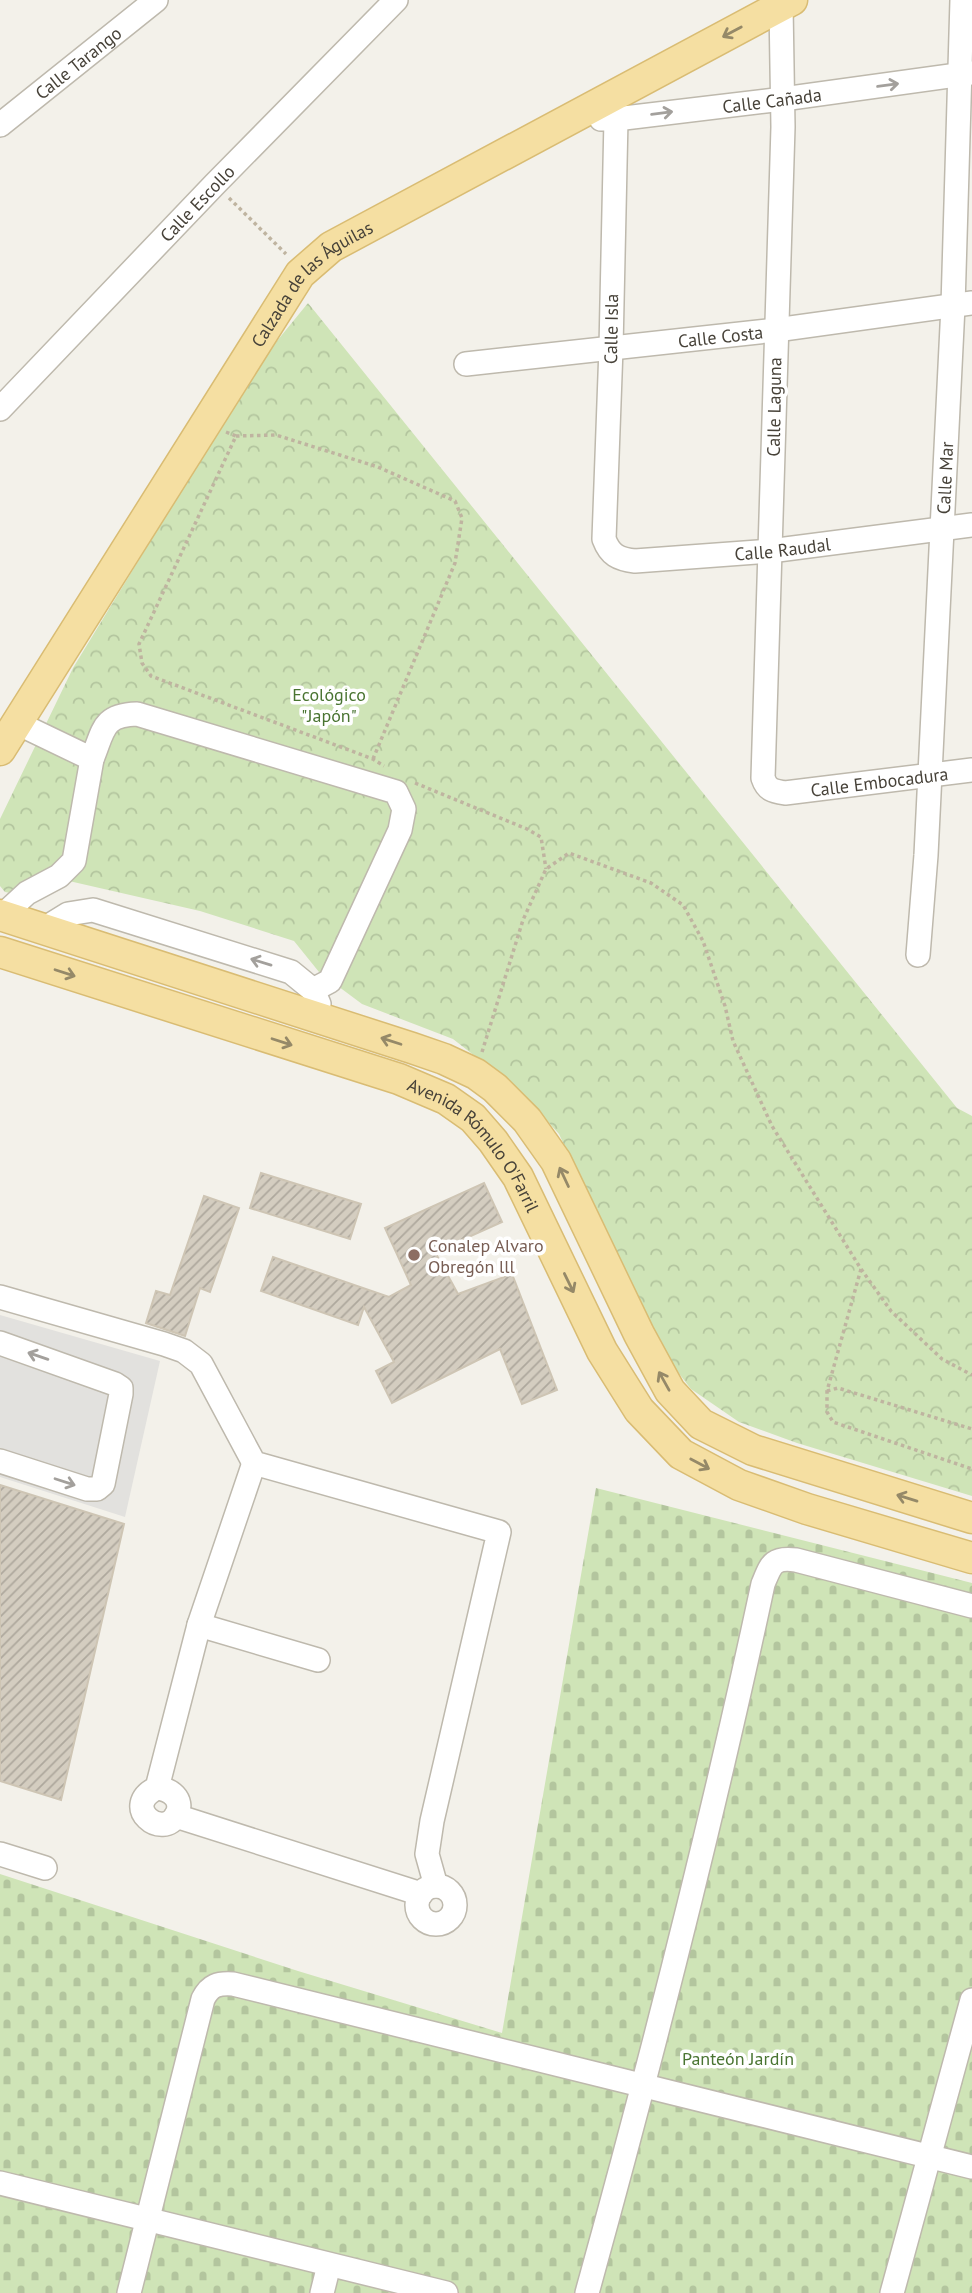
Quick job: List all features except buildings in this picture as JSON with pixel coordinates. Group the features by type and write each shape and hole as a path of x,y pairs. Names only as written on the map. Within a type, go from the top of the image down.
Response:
{"main road":[{"name":"Calzada de las Águilas","path":"0,750 300,274 331,247 787,3"},
{"path":"4,953 16,921 444,1059 475,1074 495,1088 527,1119 556,1161 645,1346 670,1391 701,1424 752,1450 972,1518"},
{"name":"Avenida Rómulo O'Farril","path":"4,953 398,1079 446,1099 472,1118 494,1141 518,1177 602,1351 639,1410 681,1454 739,1485 807,1509 972,1558"}],"street":[{"name":"Calle Tarango","path":"0,125 156,0"},
{"name":"Calle Escollo","path":"0,409 396,0"},
{"name":"Calle Mar","path":"918,955 941,529 963,304 966,74 962,0"},
{"name":"Calle Laguna","path":"785,793 772,791 763,778 787,3"},
{"name":"Calle Cañada","path":"570,118 616,119 966,74"},
{"name":"Calle Isla","path":"604,539 616,119"},
{"name":"Calle Costa","path":"466,365 776,331 963,304"},
{"name":"Calle Raudal","path":"604,539 608,551 620,559 635,561 771,551 972,525"},
{"path":"313,990 330,981 400,830 404,810 396,792 137,713 120,715 107,723 92,759 74,861 59,876 27,893 16,921 93,910 291,972 313,990 325,1020"},
{"path":"17,723 92,759"},
{"name":"Calle Embocadura","path":"785,793 972,770"},
{"path":"0,1297 184,1351 201,1364 254,1463 499,1532 432,1821 428,1890 176,1815 169,1823 159,1824 149,1821 143,1812 142,1802 148,1793 157,1788 198,1625 254,1463"},
{"path":"0,1343 115,1384 121,1388 121,1394 103,1484 97,1489 87,1489 0,1461"},
{"path":"587,2293 645,2085 687,1918 763,1584 770,1568 775,1561 796,1560 972,1606"},
{"path":"198,1625 318,1660"},
{"path":"0,1854 45,1868"},
{"path":"129,2293 203,1999 208,1989 219,1983 233,1984 972,2167"},
{"path":"892,2293 972,2000"},
{"path":"0,2183 446,2293"},
{"path":"322,2293 329,2265"}],"path":[{"path":"215,184 289,257"},
{"path":"219,429 236,436 276,435 378,467 455,501 462,518 455,563 373,759"},
{"path":"236,436 139,644 142,663 151,676 373,759 385,766"},
{"path":"409,781 541,836 546,869"},
{"path":"475,1074 523,920 546,869 569,853 651,883 683,905 703,941 725,1006 733,1041 772,1126 861,1269 891,1311 942,1359 972,1375"},
{"path":"861,1269 827,1391 827,1412 833,1422 972,1469"},
{"path":"827,1391 838,1388 972,1429"}],"green space":[{"name":"Ecológico \"Japón\"","path":"308,303 957,1108 972,1116 972,1496 797,1443 739,1422 691,1389 664,1354 559,1134 532,1104 453,1039 362,1004 319,972 294,941 200,911 69,881 32,897 5,892 0,886 0,819 73,668 259,363"},
{"name":"Panteón Jardín","path":"596,1488 972,1583 972,2293 0,2293 0,1874 298,1971 502,2033"}],"shaded area":[{"path":"0,1315 160,1361 125,1517 0,1477"}],"place":[{"name":"Conalep Alvaro Obregón lll","path":"414,1255"}]}
